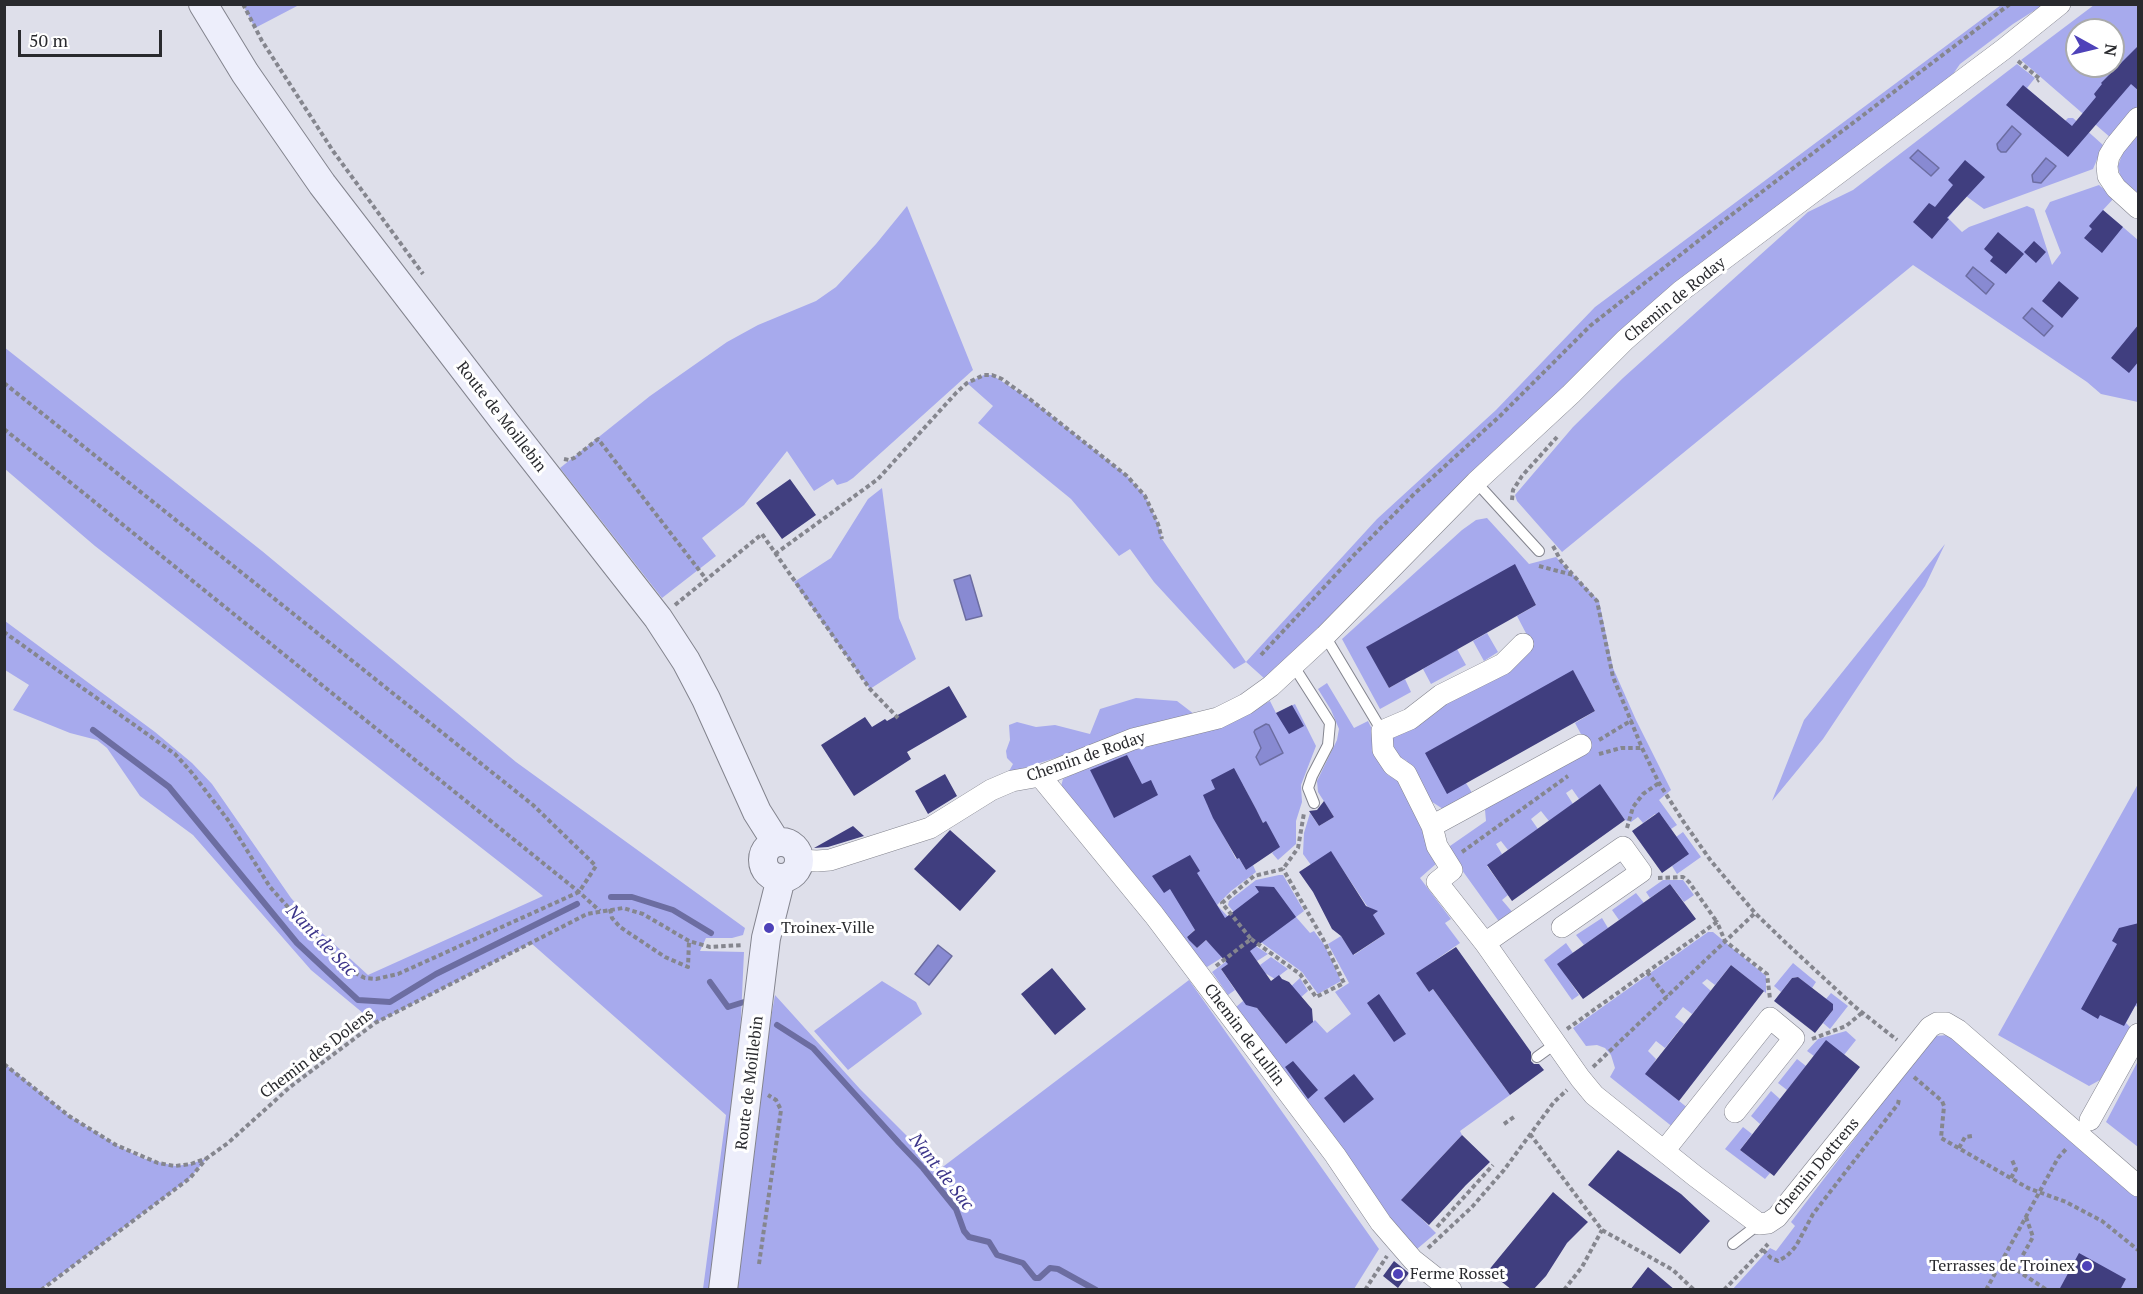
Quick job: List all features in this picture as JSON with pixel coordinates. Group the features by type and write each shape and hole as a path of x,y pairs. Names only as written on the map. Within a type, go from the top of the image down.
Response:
{"street":[{"name":"Route de Moillebin","path":"203,4 245,73 322,184 658,618 686,661 706,699 757,812 776,842 792,845 797,850 766,938 723,1290"},
{"name":"Chemin de Roday","path":"790,869 817,861 830,860 930,828 991,790 1012,781 1040,776 1133,740 1218,718 1246,704 1271,686 1324,636 1476,482 1571,394 1625,340 1681,291 2004,49 2060,4"},
{"path":"2139,118 2115,146 2109,156 2107,166 2108,176 2116,188 2139,208"},
{"path":"1448,862 1437,846 1432,826 1406,774 1393,765 1383,750 1382,731 1410,719 1441,695 1503,664 1523,644"},
{"path":"1432,826 1587,752"},
{"name":"Chemin de Lullin","path":"1040,776 1154,915 1335,1155 1398,1245 1451,1290"},
{"path":"1478,935 1623,847 1641,872 1562,927"},
{"name":"Chemin Dottrens","path":"1448,862 1452,870 1437,882 1594,1095 1759,1224 1768,1223 1777,1217 1930,1027 1937,1023 1946,1023 1959,1030 2085,1127 2139,1186"},
{"path":"1664,1151 1770,1018 1794,1038 1735,1112"},
{"path":"2085,1127 2139,1034"}],"lane":[{"path":"1476,482 1539,551"},
{"path":"1324,636 1382,731"},
{"path":"1293,665 1330,723 1328,745 1308,788 1314,803"},
{"path":"1537,1057 1553,1042"},
{"path":"1733,1244 1759,1224"}],"path":[{"path":"243,4 262,41 333,151 430,283"},
{"path":"2004,49 2040,79 2037,81"},
{"path":"775,554 878,479 956,393 967,383 984,375 992,375 1002,380 1032,400 1127,476 1145,496 1153,510 1162,539"},
{"path":"4,383 533,805 596,866 579,892 398,974 376,979 365,978 320,943 270,887 228,820 175,754 4,632"},
{"path":"4,429 600,911"},
{"path":"1519,508 1512,500 1513,490 1522,476 1561,432"},
{"path":"559,455 566,460 571,460 598,439 706,579"},
{"path":"691,592 762,534 870,689 898,718"},
{"path":"1546,539 1561,561 1597,601 1613,677 1642,748 1659,783 1711,861 1755,913 1786,943 1898,1040"},
{"path":"1536,565 1573,575"},
{"path":"1587,752 1594,742 1632,720"},
{"path":"1587,752 1642,748"},
{"path":"1448,862 1575,771"},
{"path":"1623,847 1633,807 1643,794 1659,783"},
{"path":"1283,869 1323,939 1344,983 1316,998 1300,974 1251,939 1222,903 1254,876 1283,869 1298,848 1305,809 1314,803"},
{"path":"1641,872 1652,878 1683,877 1689,882 1717,922 1725,941 1767,974 1770,1018"},
{"name":"Chemin des Dolens","path":"4,1064 69,1116 116,1145 142,1158 175,1166 191,1164 207,1158 228,1143 290,1087 375,1023 587,914 623,908 643,914 689,941 710,947 745,944 766,938"},
{"path":"610,909 612,918 620,927 665,957 688,967 689,941"},
{"path":"1413,1260 1442,1236 1488,1189 1554,1102 1755,913"},
{"path":"1553,1042 1717,922"},
{"path":"1201,977 1251,939"},
{"path":"1647,972 1667,997"},
{"path":"1794,1038 1803,1043 1833,1032 1846,1026 1863,1012"},
{"path":"1908,1072 1942,1101 1944,1106 1941,1138 2028,1188 2066,1202 2102,1221 2139,1250"},
{"path":"1763,1250 1778,1261 1787,1256 1812,1214 1898,1104 1899,1091"},
{"path":"748,1093 773,1097 780,1107 759,1264"},
{"path":"1504,1124 1514,1117"},
{"path":"1986,1290 2058,1158 2085,1127"},
{"path":"1530,1133 1602,1230 1673,1270 1694,1290"},
{"path":"1959,1148 1965,1137 1972,1136"},
{"path":"41,1290 190,1178 207,1158"},
{"path":"2011,1178 2016,1169 2012,1160"},
{"path":"1437,1227 1493,1166"},
{"path":"1479,1181 1488,1189"},
{"path":"2026,1217 2033,1237 2015,1269 2047,1290"},
{"path":"1564,1290 1582,1267 1602,1230"},
{"path":"1724,1290 1768,1244"},
{"path":"1365,1290 1386,1257 1398,1245"}],"shaded area":[{"path":"243,5 299,5 255,28"},
{"path":"2001,5 2043,5 2013,24 1960,64 1951,77 1647,310 1265,679 1246,662 1377,519 1496,410 1595,307"},
{"path":"2094,5 2138,5 2138,106 2111,138 2021,60 2065,27 2065,78 2125,78 2125,18 2077,18"},
{"path":"2017,64 2035,78 2027,88 2042,103 2064,122 2068,118 2073,118 2103,145 2093,169 1984,209 1966,196 1948,218 1962,232 1969,227 2027,206 2034,209 2052,265 2061,253 2045,211 2050,202 2099,185 2114,198 2103,210 2138,240 2138,402 2101,394 2087,382 1913,265 1562,552 1517,501 1515,495 1573,427 1623,378 1808,212 1853,190"},
{"path":"2012,126 2021,134 2006,152 2001,152 1997,144"},
{"path":"2138,134 2138,195 2121,180 2118,166 2123,152"},
{"path":"1918,150 1939,168 1931,176 1910,158"},
{"path":"2046,158 2056,166 2041,183 2033,182 2032,175"},
{"path":"907,206 973,370 847,482 837,485 833,479 814,491 787,451 744,505 702,538 716,556 662,598 560,468 650,396 727,342 758,325 816,301 836,287"},
{"path":"1973,267 1994,284 1986,294 1966,276"},
{"path":"2032,308 2053,326 2044,336 2023,318"},
{"path":"4,347 262,551 516,762 745,928 743,935 732,938 706,938 700,951 744,952 740,1038 712,1289 703,1289 726,1115 531,943 375,1023 311,970 193,835 140,796 107,748 97,740 70,733 13,710 29,685 5,670 5,621 155,732 192,763 212,784 291,898 322,933 368,975 543,896 95,546 5,469"},
{"path":"984,375 992,375 1031,400 1127,476 1145,496 1162,539 1246,662 1234,669 1154,582 1130,549 1119,556 1071,499 978,423 993,406 967,383"},
{"path":"882,488 899,618 916,659 870,689 794,582 831,558 868,499"},
{"path":"1487,518 1529,564 1556,557 1599,601 1613,668 1671,790 1659,800 1677,825 1671,829 1661,815 1655,814 1643,823 1638,817 1631,822 1625,820 1607,795 1579,799 1572,789 1566,793 1573,804 1549,821 1541,811 1531,819 1538,829 1508,850 1501,841 1496,844 1502,854 1487,866 1508,895 1502,900 1514,914 1500,923 1449,852 1450,846 1486,821 1485,810 1490,803 1582,736 1575,723 1595,711 1573,671 1426,753 1466,783 1474,796 1443,809 1426,798 1406,760 1398,759 1390,742 1395,734 1528,637 1517,616 1536,605 1515,565 1367,647 1389,688 1405,679 1411,692 1380,709 1342,639 1462,530 1476,520"},
{"path":"1945,544 1925,586 1823,739 1772,801 1804,720"},
{"path":"970,575 982,616 966,620 954,580"},
{"path":"1487,633 1498,652 1484,661 1473,641"},
{"path":"1457,649 1466,665 1431,684 1423,669"},
{"path":"1327,683 1354,728 1368,721 1374,733 1376,756 1388,775 1404,784 1437,863 1420,878 1451,919 1445,923 1460,943 1417,973 1429,992 1433,989 1510,1095 1460,1131 1462,1135 1402,1199 1436,1233 1417,1249 1405,1238 1236,1007 1243,1001 1257,1008 1286,1044 1315,1020 1327,1033 1351,1014 1335,992 1349,983 1328,944 1341,936 1354,955 1385,934 1369,917 1376,913 1367,906 1331,852 1311,865 1303,854 1304,833 1310,813 1319,826 1334,817 1318,792 1317,781 1337,740 1339,729 1318,689"},
{"path":"1136,698 1177,701 1194,714 1008,773 1013,764 1007,758 1006,751 1010,740 1009,725 1017,722 1036,727 1055,725 1090,734 1100,709"},
{"path":"1270,701 1276,713 1295,704 1316,746 1301,785 1302,802 1296,821 1296,844 1278,860 1272,853 1279,847 1243,785 1207,804 1236,859 1239,858 1246,870 1253,865 1256,872 1217,905 1233,922 1212,914 1187,937 1197,948 1206,940 1223,957 1207,967 1060,790 1063,779 1129,747 1224,725"},
{"path":"1266,724 1269,725 1283,753 1260,765 1256,757 1261,748 1254,732"},
{"path":"2138,784 2138,1007 2135,1006 2126,1023 2130,1027 2100,1080 2089,1086 1998,1035"},
{"path":"1683,832 1701,857 1677,874 1672,866 1686,856 1686,850 1676,837"},
{"path":"1283,875 1304,911 1296,917 1310,933 1314,931 1325,946 1341,981 1318,994 1302,972 1254,937 1228,905 1229,901 1256,880"},
{"path":"1663,880 1683,880 1694,895 1684,902 1670,884 1650,898 1646,892"},
{"path":"1636,893 1644,903 1619,920 1612,910"},
{"path":"1602,918 1608,928 1584,945 1576,935"},
{"path":"1708,932 1713,932 1766,976 1766,993 1731,965 1715,985 1707,979 1702,983 1711,991 1692,1014 1683,1007 1675,1017 1684,1024 1665,1048 1656,1041 1648,1051 1656,1059 1647,1075 1689,1109 1674,1128 1610,1077 1615,1068 1611,1055 1605,1048 1597,1045 1586,1046 1573,1028"},
{"path":"1251,943 1268,954 1257,961 1249,950 1221,969 1235,990 1228,995 1212,972"},
{"path":"1566,943 1573,953 1558,964 1579,995 1572,1000 1544,960"},
{"path":"938,945 952,956 929,985 915,974"},
{"path":"1271,957 1288,969 1275,979 1265,973 1260,965"},
{"path":"1793,963 1816,982 1812,988 1798,977 1792,978 1781,992 1774,986"},
{"path":"1300,978 1308,991 1299,999 1287,990"},
{"path":"1189,980 1379,1249 1354,1289 737,1290 766,1046 775,995 860,1089 940,1169"},
{"path":"882,981 916,1002 922,1014 848,1070 814,1031"},
{"path":"1831,993 1848,1006 1830,1029 1823,1023 1833,1010 1832,1004 1826,999"},
{"path":"1846,1031 1856,1040 1844,1055 1814,1056 1807,1051 1818,1039"},
{"path":"1949,1035 2138,1197 2138,1289 2120,1289 2126,1279 2059,1289 1732,1290 1770,1248 1776,1251 1795,1226 1791,1222 1920,1053 1935,1036"},
{"path":"1797,1059 1806,1066 1787,1090 1778,1083"},
{"path":"2138,1061 2138,1147 2106,1122"},
{"path":"5,1064 69,1116 142,1158 175,1166 191,1164 207,1158 190,1178 41,1289 5,1289"},
{"path":"1771,1091 1780,1099 1760,1124 1751,1116"},
{"path":"1743,1127 1752,1134 1740,1150 1770,1173 1765,1179 1725,1149"}],"building":[{"path":"2139,45 2139,91 2131,84 2068,157 2006,105 2023,85 2072,126 2096,97 2094,94 2106,78 2125,78 2125,59"},
{"path":"1965,160 1985,177 1947,218 1949,219 1932,239 1913,222 1929,203 1935,207 1953,185 1948,180"},
{"path":"2103,210 2123,227 2102,253 2084,238 2092,229 2089,226"},
{"path":"1998,232 2024,254 2006,274 1990,261 1993,257 1984,249"},
{"path":"2034,241 2046,252 2036,263 2024,252"},
{"path":"2059,281 2079,298 2062,318 2042,301"},
{"path":"2139,324 2139,361 2129,373 2111,358"},
{"path":"790,479 816,515 782,539 756,503"},
{"path":"1515,564 1536,605 1389,688 1366,647"},
{"path":"1573,670 1595,711 1447,794 1425,753"},
{"path":"949,686 967,717 907,752 911,759 854,796 821,745 865,717 872,727"},
{"path":"1292,705 1304,726 1289,734 1276,713"},
{"path":"1127,755 1142,784 1151,780 1158,795 1114,818 1090,770"},
{"path":"1234,768 1263,823 1266,821 1280,847 1246,870 1213,818 1203,795 1215,789 1211,780"},
{"path":"945,774 957,796 928,814 915,791"},
{"path":"1600,784 1625,820 1512,901 1487,865"},
{"path":"1324,801 1334,817 1319,826 1309,811 1317,810"},
{"path":"1659,812 1689,854 1662,873 1632,831"},
{"path":"853,826 864,836 828,847 814,848"},
{"path":"950,830 996,871 960,911 914,869"},
{"path":"1331,851 1366,906 1378,911 1373,915 1385,934 1353,955 1341,936 1332,929 1313,892 1299,872"},
{"path":"1190,855 1200,871 1197,873 1225,918 1259,892 1255,886 1274,887 1296,917 1250,951 1271,981 1279,975 1289,982 1312,1009 1313,1022 1286,1044 1257,1008 1246,1005 1221,969 1228,964 1206,940 1197,948 1189,940 1187,937 1195,930 1170,889 1164,893 1152,876"},
{"path":"1670,884 1696,919 1583,999 1557,964"},
{"path":"2139,923 2139,999 2124,1026 2100,1015 2098,1019 2081,1009 2117,944 2112,941 2119,928"},
{"path":"1456,947 1531,1052 1531,1061 1539,1064 1544,1070 1510,1095 1433,989 1429,992 1416,973"},
{"path":"1731,965 1764,991 1679,1101 1645,1074"},
{"path":"1052,968 1086,1009 1055,1035 1021,994"},
{"path":"1798,977 1833,1004 1833,1010 1815,1033 1774,1001 1792,978"},
{"path":"1379,994 1406,1034 1394,1042 1367,1003"},
{"path":"1826,1040 1860,1067 1774,1176 1740,1150"},
{"path":"1293,1061 1318,1090 1308,1099 1285,1067"},
{"path":"1354,1074 1374,1099 1344,1123 1324,1098"},
{"path":"1462,1135 1490,1162 1429,1225 1401,1200"},
{"path":"1618,1150 1681,1194 1710,1221 1680,1254 1588,1185"},
{"path":"1553,1192 1588,1222 1567,1243 1546,1276 1533,1290 1512,1290 1488,1271"},
{"name":"Terrasses de Troinex","path":"2079,1253 2126,1279 2120,1290 2059,1290"},
{"path":"1394,1261 1409,1273 1398,1288 1383,1276"},
{"path":"1648,1267 1675,1290 1630,1290"}],"waterway":[{"name":"Nant de Sac","path":"93,730 169,787 297,943 358,1000 390,1002 436,974 577,904"},
{"name":"Nant de Sac","path":"611,897 632,897 673,910 711,933"},
{"name":"Nant de Sac","path":"710,982 728,1007 744,1002"},
{"name":"Nant de Sac","path":"777,1025 813,1048 923,1168 956,1209 964,1231 969,1237 989,1242 997,1255 1023,1263 1035,1278 1039,1278 1050,1268 1058,1269 1096,1290"}],"place":[{"name":"Troinex-Ville","path":"769,928"},
{"name":"Terrasses de Troinex","path":"2087,1266"},
{"name":"Ferme Rosset","path":"1398,1274"}]}
